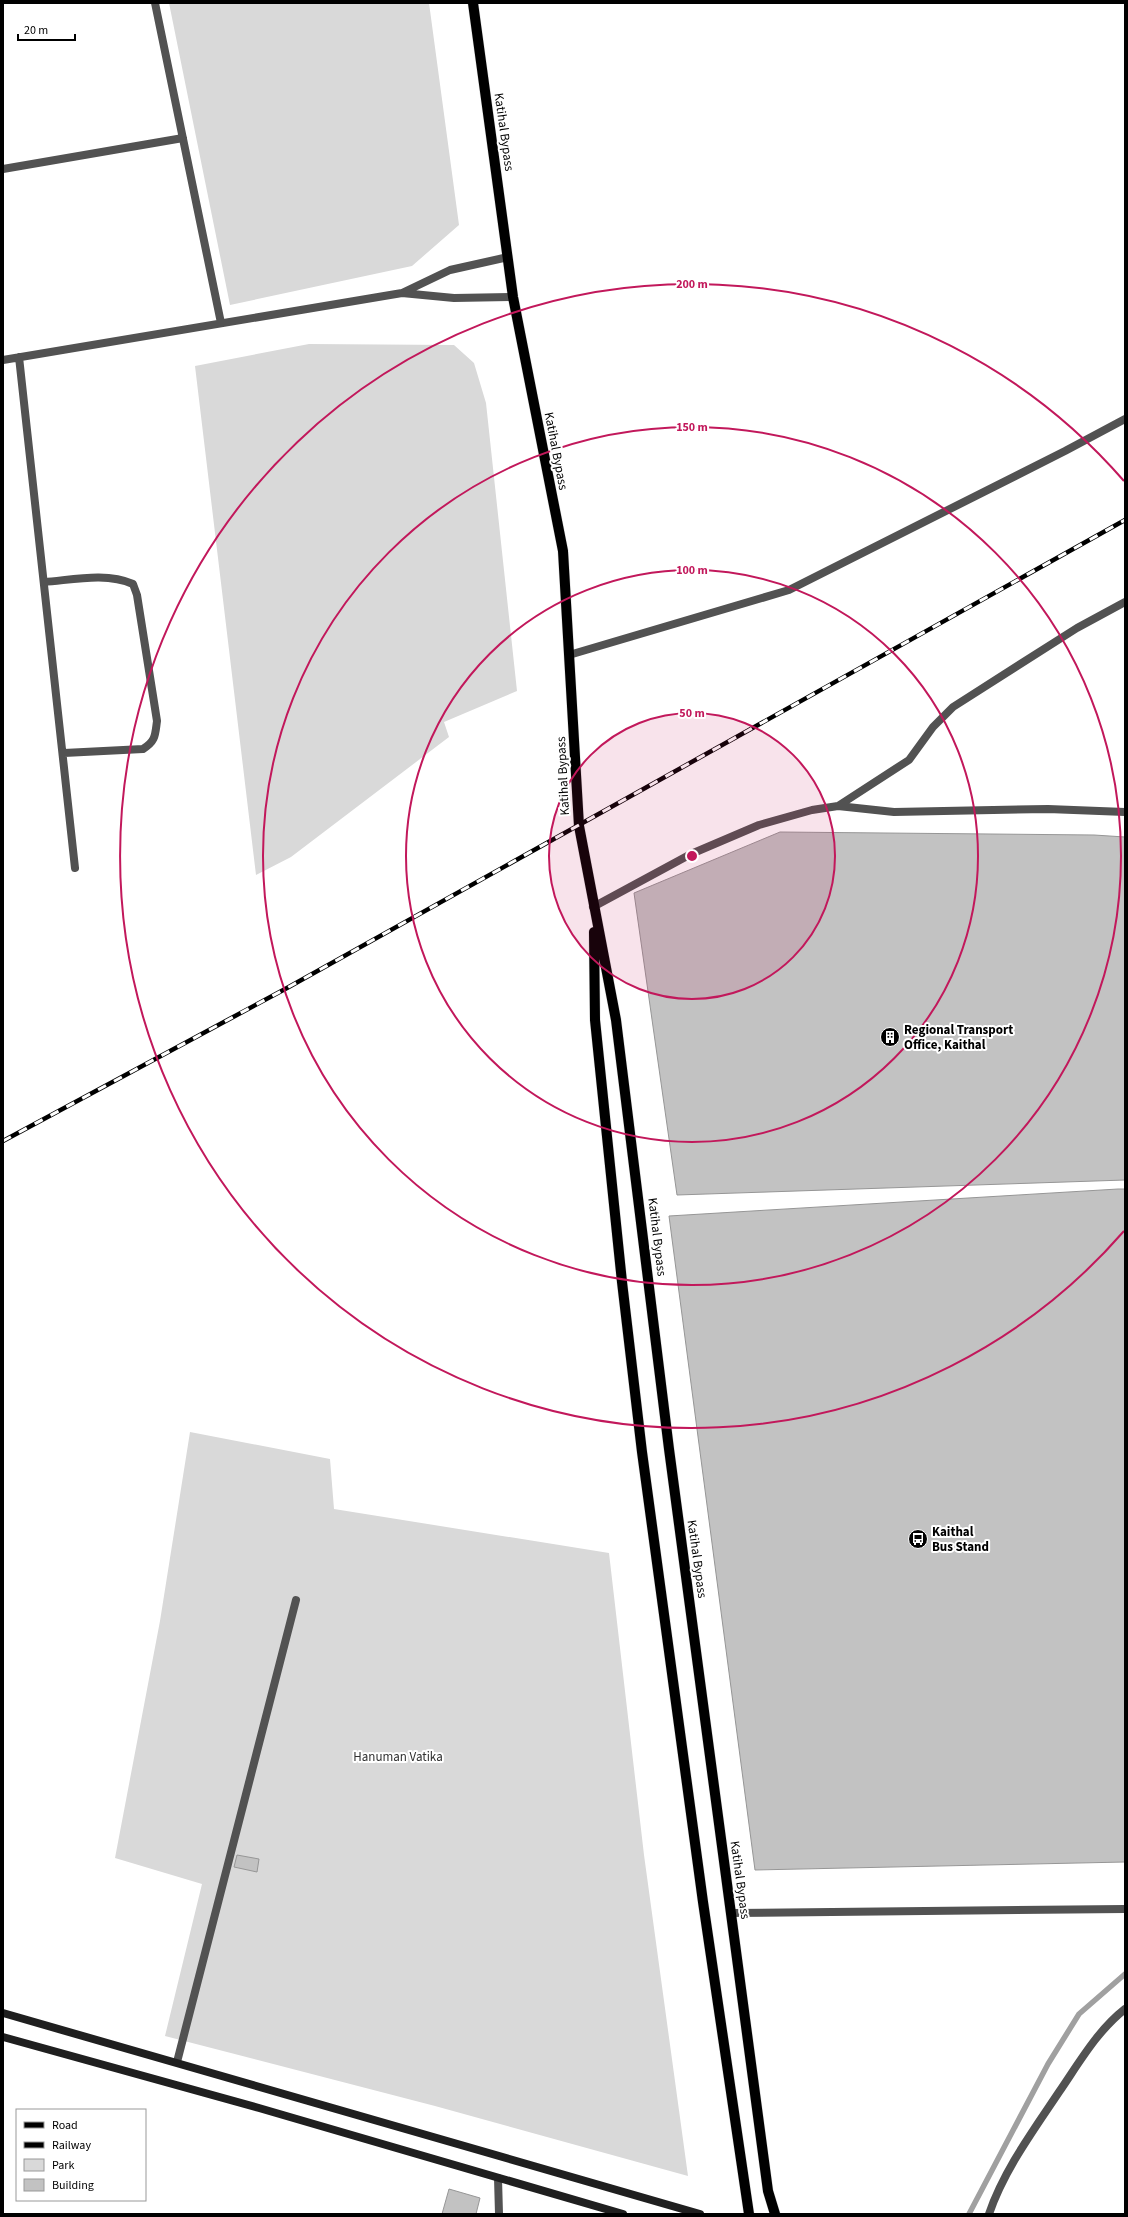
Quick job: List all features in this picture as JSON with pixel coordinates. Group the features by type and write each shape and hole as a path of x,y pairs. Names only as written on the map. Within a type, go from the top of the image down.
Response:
{"main road":[{"name":"Katihal Bypass","path":"473,3 513,297 563,552 579,826 593,907 616,1020 669,1449 768,2191 775,2214"},
{"name":"Katihal Bypass","path":"593,907 596,1020 640,1429 700,1887 749,2214"},
{"path":"3,2013 700,2214"},
{"path":"3,2037 259,2108 623,2214"}],"street":[{"path":"155,3 221,323"},
{"path":"3,169 183,138"},
{"path":"402,293 450,270 508,257"},
{"path":"3,360 402,293 454,298 513,297"},
{"path":"19,357 64,753 75,868"},
{"path":"569,655 789,590 1065,451 1125,419"},
{"path":"44,582 120,578 133,584 137,595 157,721 155,736 152,744 143,749 64,753"},
{"path":"838,806 909,760 933,727 959,703 1077,628 1125,602"},
{"path":"593,907 691,854 759,824 787,816 838,806 894,812 1048,809 1125,812"},
{"path":"177,2062 296,1600"},
{"path":"731,1913 1125,1909"},
{"path":"989,2214 1003,2182 1022,2147 1090,2046 1104,2028 1125,2009"},
{"path":"498,2178 499,2214"}],"green space":[{"path":"169,3 429,3 459,225 412,266 230,305"},
{"path":"309,344 454,345 474,363 486,403 517,691 444,722 449,737 291,857 256,875 195,366"},
{"name":"Hanuman Vatika","path":"190,1432 330,1459 334,1509 609,1553 644,1855 688,2176 435,2106 165,2036 202,1884 115,1858 160,1621"}],"building":[{"name":"Regional Transport Office, Kaithal","path":"780,832 1094,835 1125,837 1125,1180 677,1195 634,893"},
{"name":"Kaithal Bus Stand","path":"1125,1189 1125,1862 755,1870 669,1216"},
{"path":"237,1855 259,1859 257,1872 234,1867"},
{"path":"449,2189 480,2198 476,2214 442,2214"}],"waterway":[{"path":"969,2214 1048,2064 1079,2014 1125,1974"}],"railway":[{"path":"3,1141 287,988 1125,520"}],"place":[{"name":"Regional Transport Office, Kaithal","path":"890,1037"},
{"name":"Kaithal Bus Stand","path":"918,1539"}]}
